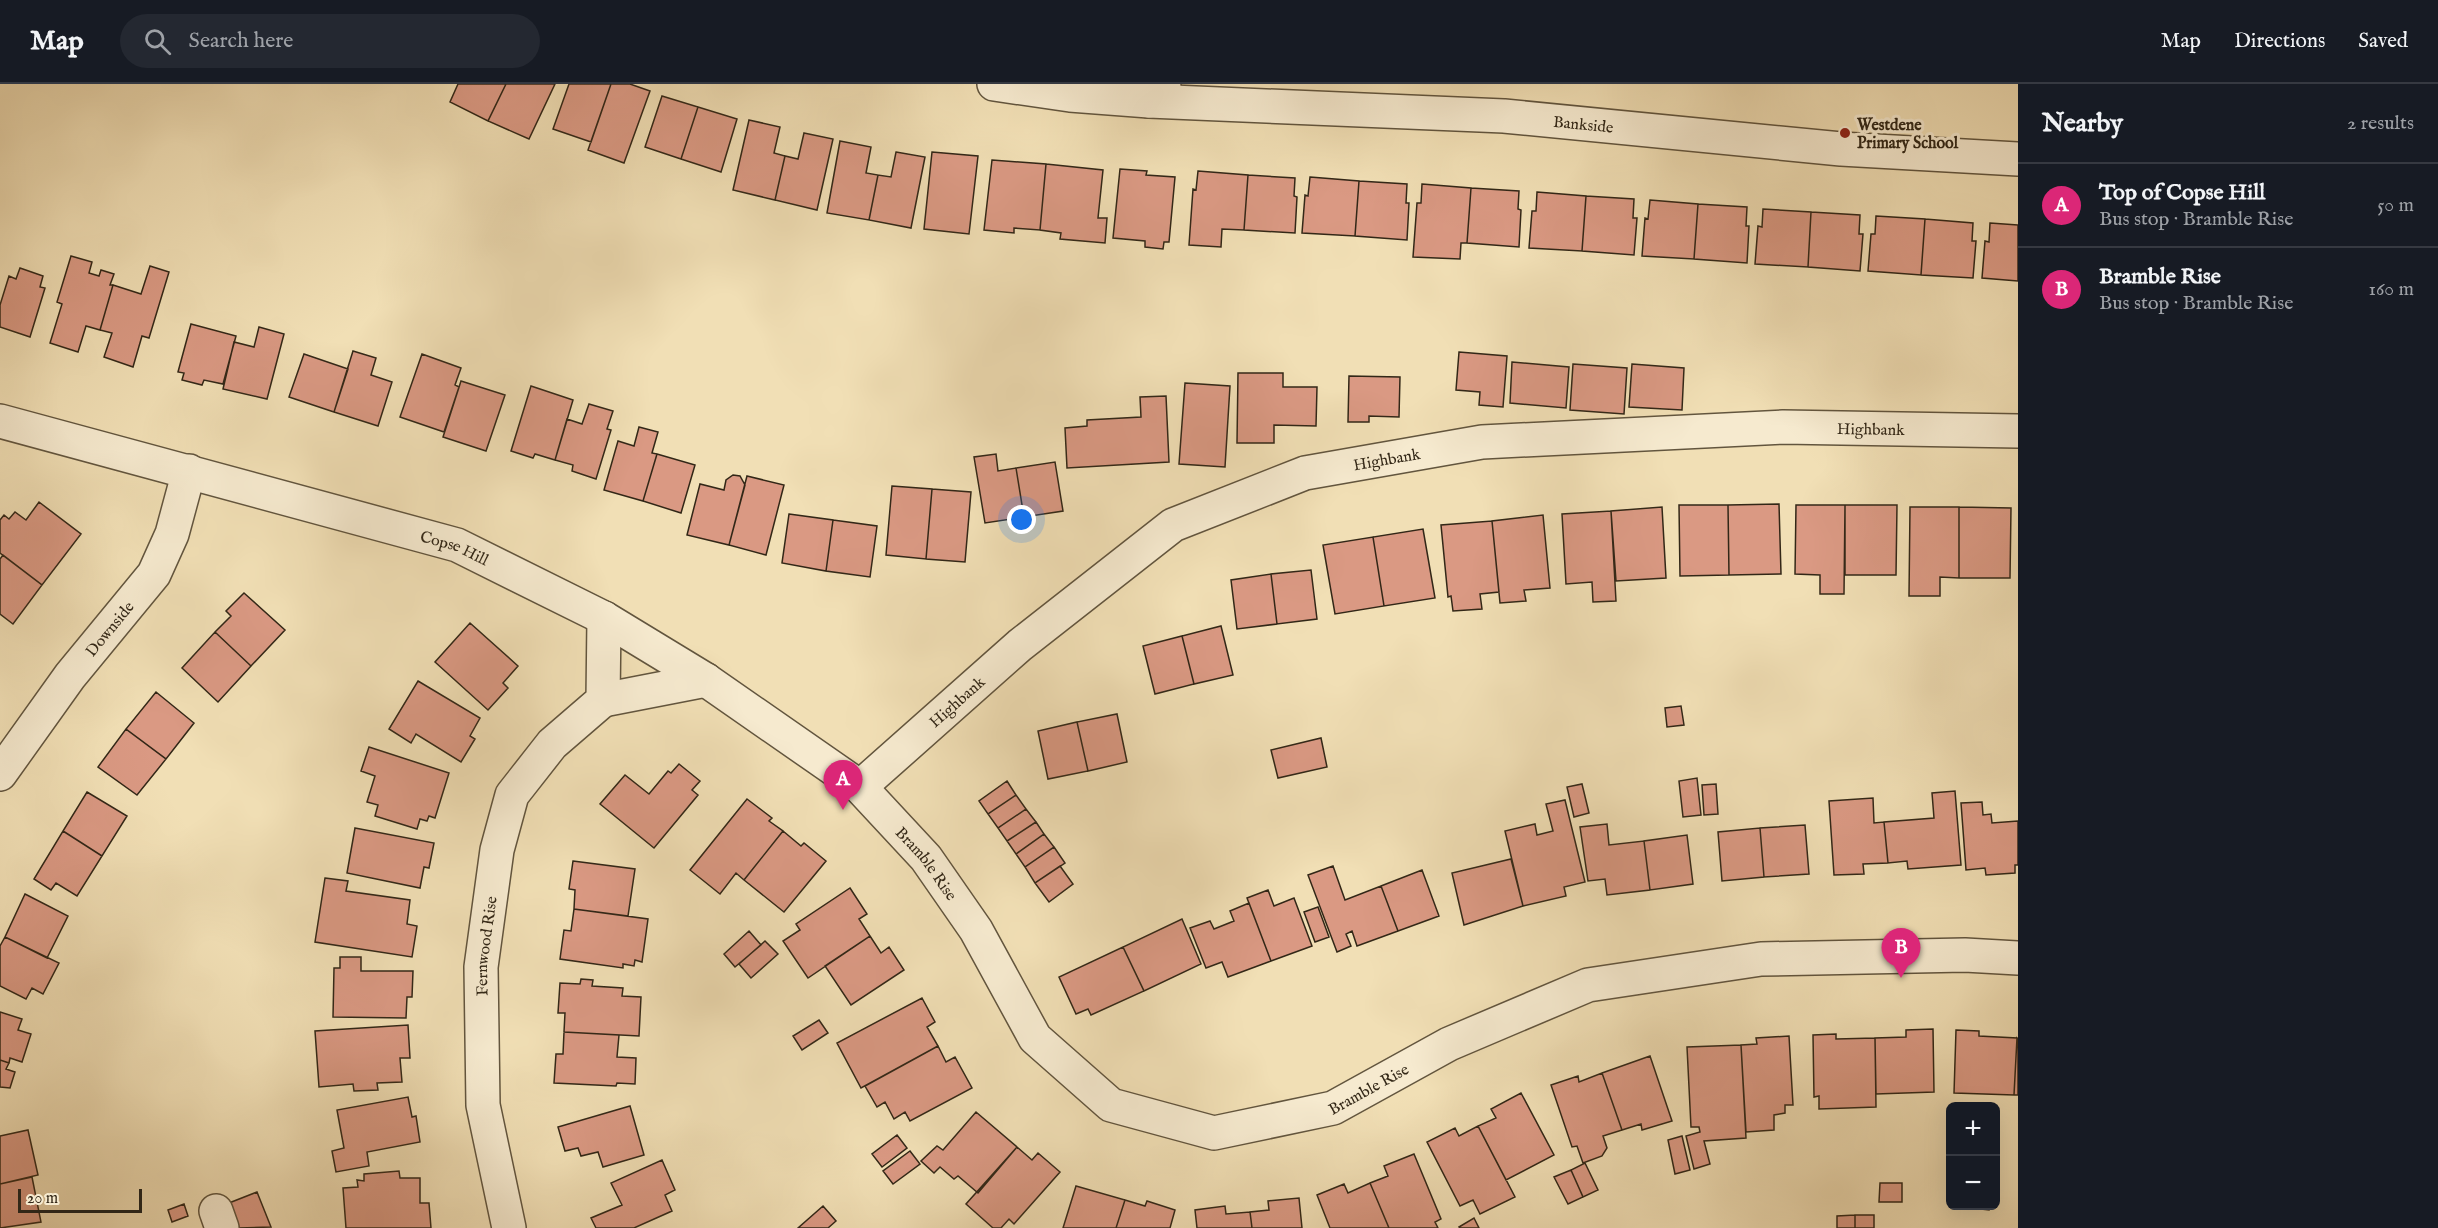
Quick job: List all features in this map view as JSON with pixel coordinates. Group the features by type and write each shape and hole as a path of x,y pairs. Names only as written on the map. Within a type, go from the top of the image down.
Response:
{"street":[{"name":"Bankside","path":"994,84 1070,95 1263,94 1841,149 2018,159"},
{"name":"Copse Hill","path":"0,421 457,545 604,618 706,680 860,787"},
{"name":"Highbank","path":"860,787 1020,645 1173,525 1305,473 1482,442 1783,427 2018,431"},
{"name":"Downside","path":"0,774 70,676 154,574 172,534 189,471"},
{"path":"603,700 604,618"},
{"name":"Fernwood Rise","path":"508,1227 483,1105 481,967 497,850 512,795 552,744 603,700 706,680"},
{"name":"Bramble Rise","path":"860,787 926,858 976,930 1035,1038 1111,1105 1214,1133 1333,1107 1449,1044 1588,985 1761,959 1965,955 2018,958"}],"building":[{"path":"458,84 506,84 488,121 450,102"},
{"path":"506,84 555,84 529,139 488,121"},
{"path":"569,84 611,84 591,142 553,129"},
{"path":"611,84 630,84 650,91 624,163 588,150"},
{"path":"662,96 698,107 681,159 645,147"},
{"path":"698,107 737,119 721,172 681,159"},
{"path":"749,120 780,127 774,153 785,156 775,200 733,190"},
{"path":"804,133 833,139 817,210 775,200 785,156 798,159"},
{"path":"840,141 871,147 866,173 878,175 869,220 827,213"},
{"path":"896,152 925,157 911,228 869,220 878,175 891,177"},
{"path":"932,152 978,156 969,234 924,229"},
{"path":"992,160 1046,164 1040,230 1014,228 1014,233 984,230"},
{"path":"1046,164 1103,170 1098,218 1107,218 1105,243 1060,239 1061,233 1040,230"},
{"path":"1120,169 1147,171 1146,175 1175,177 1169,242 1164,242 1163,249 1145,247 1145,241 1113,238"},
{"path":"1198,171 1248,175 1244,230 1222,229 1221,247 1189,245 1193,189 1196,190"},
{"path":"1248,175 1295,178 1294,196 1297,197 1295,233 1244,230"},
{"path":"1310,177 1359,181 1355,236 1302,233 1305,195 1308,196"},
{"path":"1359,181 1407,184 1406,203 1409,203 1407,240 1355,236"},
{"path":"1422,184 1471,188 1467,243 1461,243 1460,259 1413,257 1417,203 1421,203"},
{"path":"1471,188 1519,191 1518,209 1521,210 1519,247 1467,243"},
{"path":"1537,192 1586,196 1582,251 1529,248 1532,211 1536,211"},
{"path":"1586,196 1634,199 1633,218 1637,218 1634,255 1582,251"},
{"path":"1650,200 1698,204 1694,259 1642,256 1645,218 1648,219"},
{"path":"1698,204 1747,207 1746,226 1749,226 1747,263 1694,259"},
{"path":"1763,209 1811,212 1808,267 1755,264 1758,226 1762,227"},
{"path":"1811,212 1860,215 1859,234 1863,234 1860,271 1808,267"},
{"path":"1876,216 1925,219 1921,275 1868,271 1871,234 1875,234"},
{"path":"1925,219 1973,223 1972,241 1976,241 1973,278 1921,275"},
{"path":"1990,223 2018,225 2018,281 1982,278 1985,241 1989,242"},
{"path":"71,256 92,262 89,273 99,276 101,270 114,274 100,330 86,326 78,352 50,343 62,304 57,302"},
{"path":"150,266 169,272 149,338 142,336 133,367 104,357 112,333 100,330 113,285 141,294"},
{"path":"20,268 43,276 40,287 45,288 30,337 0,327 0,305 9,276 16,279"},
{"path":"191,324 236,336 223,384 204,380 202,385 182,380 184,373 178,372"},
{"path":"259,327 284,334 267,399 223,389 234,342 254,347"},
{"path":"353,351 376,358 371,375 392,382 378,426 334,412"},
{"path":"1459,352 1507,356 1503,407 1479,405 1480,392 1456,390"},
{"path":"304,354 348,369 334,412 289,397"},
{"path":"422,354 461,368 455,385 459,387 444,432 400,417"},
{"path":"1512,362 1569,367 1566,408 1510,403"},
{"path":"1573,364 1627,368 1624,414 1570,410"},
{"path":"1632,364 1684,368 1682,410 1629,407"},
{"path":"1238,373 1283,373 1283,387 1317,387 1316,426 1274,425 1274,443 1237,443"},
{"path":"1349,376 1400,377 1399,417 1369,416 1369,422 1348,422"},
{"path":"461,381 505,395 486,451 443,437"},
{"path":"1185,383 1230,386 1225,467 1179,464"},
{"path":"531,386 573,400 555,460 535,454 533,458 511,451"},
{"path":"1166,396 1169,462 1067,468 1065,428 1087,426 1087,420 1141,417 1140,397"},
{"path":"589,404 613,411 607,429 611,430 596,479 572,471 573,465 555,460 567,419 582,424"},
{"path":"639,427 658,432 652,453 657,454 643,501 604,490 618,441 634,446"},
{"path":"657,454 695,465 681,513 643,501"},
{"path":"996,454 998,471 1016,468 1024,517 985,523 974,457"},
{"path":"1055,462 1063,511 1024,517 1016,468"},
{"path":"733,475 740,476 745,485 729,545 687,535 700,484 724,490 726,480"},
{"path":"747,476 784,485 766,555 729,545"},
{"path":"892,486 932,489 926,559 886,555"},
{"path":"932,489 971,492 965,562 926,559"},
{"path":"39,502 81,534 42,585 0,553 0,520 4,515 9,519 15,512 26,520"},
{"path":"1779,504 1781,574 1729,575 1728,505"},
{"path":"1679,505 1728,505 1729,575 1680,576"},
{"path":"1796,505 1845,505 1844,594 1820,594 1820,575 1795,574"},
{"path":"1845,505 1897,505 1896,575 1845,575"},
{"path":"1662,507 1666,578 1616,581 1611,511"},
{"path":"1910,507 1959,507 1959,578 1940,577 1940,596 1909,596"},
{"path":"1959,507 2011,508 2010,578 1959,578"},
{"path":"1611,511 1616,601 1593,602 1592,582 1566,584 1562,514"},
{"path":"789,514 833,520 826,571 782,563"},
{"path":"1543,515 1550,588 1524,590 1526,601 1500,603 1492,521"},
{"path":"833,520 877,526 870,577 826,571"},
{"path":"1492,521 1499,592 1480,594 1482,609 1453,611 1451,596 1448,597 1441,525"},
{"path":"1423,529 1435,598 1384,606 1373,537"},
{"path":"1373,537 1384,606 1335,614 1323,545"},
{"path":"3,555 42,585 13,624 0,614 0,559"},
{"path":"1311,570 1317,619 1277,624 1271,574"},
{"path":"1271,574 1277,624 1237,629 1231,580"},
{"path":"244,593 285,630 251,666 215,632 231,616 226,611"},
{"path":"470,623 518,666 503,683 508,688 488,710 435,662"},
{"path":"1221,626 1233,675 1194,684 1182,636"},
{"path":"215,632 251,666 218,702 182,668"},
{"path":"1182,636 1194,684 1155,694 1143,646"},
{"path":"418,681 480,718 470,736 475,739 461,762 416,734 411,743 389,729"},
{"path":"156,692 194,723 166,759 126,729"},
{"path":"1681,706 1684,725 1667,727 1665,708"},
{"path":"1117,714 1127,762 1088,771 1077,722"},
{"path":"1077,722 1088,771 1048,779 1038,731"},
{"path":"126,729 166,759 137,795 98,767"},
{"path":"1321,738 1327,767 1278,778 1271,750"},
{"path":"369,747 449,773 435,818 429,816 427,821 420,819 417,829 375,816 378,805 367,802 375,776 361,771"},
{"path":"679,764 700,781 692,790 698,795 654,848 600,804 625,775 649,794 668,771 671,773"},
{"path":"1697,778 1701,815 1683,817 1679,781"},
{"path":"1007,781 1016,795 988,814 979,801"},
{"path":"1582,784 1589,813 1574,817 1567,787"},
{"path":"1716,784 1718,814 1704,815 1702,785"},
{"path":"1955,791 1961,865 1908,869 1907,861 1888,863 1884,822 1934,818 1932,793"},
{"path":"87,792 127,816 102,856 63,831"},
{"path":"1016,795 1026,809 998,828 988,814"},
{"path":"1873,798 1874,823 1884,822 1888,863 1863,864 1864,874 1834,875 1829,801"},
{"path":"747,799 772,818 769,821 783,831 744,880 736,873 720,894 690,870"},
{"path":"1565,800 1585,882 1564,887 1566,896 1523,906 1505,831 1535,824 1537,835 1553,831 1546,804"},
{"path":"1982,802 1983,815 1991,814 1992,823 2018,821 2018,865 2015,865 2015,873 1986,875 1985,868 1966,870 1961,803"},
{"path":"1026,809 1036,822 1007,841 998,828"},
{"path":"1036,822 1044,834 1016,854 1007,841"},
{"path":"1607,824 1609,845 1644,841 1650,890 1607,895 1605,879 1588,881 1580,827"},
{"path":"1805,825 1809,874 1764,877 1760,828"},
{"path":"355,828 434,843 429,868 424,867 420,888 347,873"},
{"path":"1760,828 1764,877 1722,881 1718,832"},
{"path":"63,831 102,856 77,896 56,883 51,890 34,879"},
{"path":"783,831 801,846 804,843 826,861 784,912 744,880"},
{"path":"1044,834 1054,847 1025,867 1016,854"},
{"path":"1687,835 1693,884 1650,890 1644,841"},
{"path":"1054,847 1065,863 1035,883 1025,867"},
{"path":"1511,859 1523,906 1464,925 1452,873"},
{"path":"573,861 635,869 628,916 574,909 575,890 569,889"},
{"path":"1060,866 1073,884 1049,902 1035,883"},
{"path":"1333,866 1345,900 1381,886 1398,931 1357,946 1352,931 1346,934 1351,946 1337,952 1308,875"},
{"path":"1422,870 1439,916 1398,931 1381,886"},
{"path":"325,878 348,881 346,891 410,900 407,924 417,926 412,957 315,942"},
{"path":"850,888 867,914 859,919 870,936 808,978 783,941 800,930 796,924"},
{"path":"1268,890 1274,906 1294,898 1312,946 1271,961 1247,898"},
{"path":"25,894 68,916 47,958 5,937"},
{"path":"1249,903 1271,961 1228,977 1222,962 1206,968 1190,928 1210,921 1214,929 1234,921 1230,911"},
{"path":"1318,907 1329,937 1315,942 1304,912"},
{"path":"574,909 648,919 642,962 635,960 634,966 623,964 623,968 560,959 564,930 571,931"},
{"path":"1182,919 1201,964 1144,991 1123,947"},
{"path":"749,931 761,945 735,967 724,954"},
{"path":"870,936 881,953 889,947 904,970 851,1005 825,966"},
{"path":"5,937 59,963 43,994 32,988 26,999 0,986 0,946"},
{"path":"765,941 778,954 751,978 739,964"},
{"path":"1123,947 1144,991 1091,1015 1088,1009 1076,1014 1059,977"},
{"path":"340,957 361,957 361,971 413,971 412,997 407,997 406,1018 333,1017 334,968 340,968"},
{"path":"581,979 593,980 592,986 623,988 622,996 641,997 639,1036 564,1032 565,1013 558,1013 560,983 580,984"},
{"path":"922,998 935,1022 927,1027 938,1046 861,1088 837,1043"},
{"path":"0,1012 22,1019 18,1030 31,1034 22,1062 10,1058 9,1063 0,1060"},
{"path":"819,1020 828,1033 802,1050 793,1036"},
{"path":"408,1025 410,1058 400,1058 402,1082 377,1083 378,1090 354,1091 353,1084 319,1087 315,1031"},
{"path":"1933,1029 1934,1092 1876,1094 1875,1038 1906,1037 1906,1030"},
{"path":"1956,1030 1979,1031 1979,1036 2017,1038 2014,1095 1954,1093"},
{"path":"564,1032 619,1035 617,1057 636,1058 635,1084 617,1083 616,1086 554,1083 556,1054 563,1054"},
{"path":"1836,1034 1836,1039 1875,1038 1876,1107 1819,1109 1819,1096 1814,1097 1813,1035"},
{"path":"1789,1036 1793,1105 1785,1105 1785,1113 1774,1115 1774,1130 1746,1132 1741,1045 1757,1044 1756,1038"},
{"path":"2017,1038 2018,1095 2014,1095"},
{"path":"1741,1045 1746,1138 1704,1141 1710,1164 1694,1169 1686,1136 1700,1132 1699,1127 1691,1127 1687,1047"},
{"path":"938,1046 946,1062 955,1057 972,1088 910,1121 905,1112 894,1119 885,1102 877,1107 865,1086"},
{"path":"1650,1056 1672,1121 1642,1130 1641,1124 1622,1130 1602,1073"},
{"path":"0,1060 9,1063 6,1069 15,1072 10,1088 0,1087"},
{"path":"1602,1073 1622,1130 1603,1136 1607,1148 1602,1156 1583,1163 1577,1146 1572,1147 1551,1085 1578,1076 1579,1082"},
{"path":"1521,1093 1554,1155 1506,1180 1478,1126 1496,1118 1491,1109"},
{"path":"408,1097 412,1117 416,1116 420,1142 367,1152 369,1166 336,1172 332,1151 344,1148 337,1110"},
{"path":"630,1106 644,1155 603,1167 598,1152 581,1156 578,1148 565,1151 558,1127"},
{"path":"976,1112 1017,1147 978,1193 958,1176 954,1179 940,1167 934,1173 921,1161 937,1146 943,1150"},
{"path":"1478,1126 1515,1197 1480,1214 1473,1200 1460,1206 1427,1142 1455,1128 1459,1136"},
{"path":"28,1130 38,1175 0,1184 0,1136"},
{"path":"897,1135 907,1148 882,1167 872,1154"},
{"path":"1682,1136 1690,1170 1675,1174 1668,1140"},
{"path":"1017,1147 1032,1160 1038,1153 1060,1172 1014,1224 1009,1219 1001,1228 993,1228 966,1204"},
{"path":"910,1151 920,1164 893,1184 883,1171"},
{"path":"1414,1154 1441,1219 1435,1222 1438,1228 1389,1228 1370,1183 1388,1176 1384,1166"},
{"path":"662,1160 675,1190 665,1195 672,1211 634,1228 596,1228 591,1218 622,1205 611,1183"},
{"path":"1585,1163 1598,1190 1583,1197 1571,1170"},
{"path":"1571,1170 1583,1197 1568,1204 1554,1177"},
{"path":"399,1171 400,1178 420,1178 420,1203 429,1203 431,1228 346,1228 343,1188 358,1187 357,1180 364,1181 364,1174"},
{"path":"32,1177 41,1222 0,1228 0,1184"},
{"path":"1370,1183 1389,1228 1330,1228 1317,1195 1344,1184 1348,1193"},
{"path":"1880,1183 1902,1183 1902,1202 1879,1202"},
{"path":"1076,1186 1125,1200 1116,1228 1063,1228"},
{"path":"257,1192 271,1227 239,1228 229,1203"},
{"path":"1299,1198 1302,1228 1252,1228 1250,1212 1269,1210 1268,1201"},
{"path":"1125,1200 1145,1206 1147,1201 1175,1210 1170,1228 1116,1228"},
{"path":"184,1204 188,1216 172,1222 168,1210"},
{"path":"823,1206 836,1221 828,1228 798,1228"},
{"path":"1225,1206 1226,1214 1250,1212 1252,1228 1197,1228 1195,1210"},
{"path":"1855,1215 1874,1215 1874,1228 1855,1228"},
{"path":"1855,1215 1855,1228 1837,1228 1837,1216"},
{"path":"1474,1218 1479,1228 1459,1227"}],"place":[{"name":"Westdene Primary School","path":"1845,133"},
{"name":"Top of Copse Hill","path":"843,810"},
{"name":"Bramble Rise","path":"1901,978"}]}
